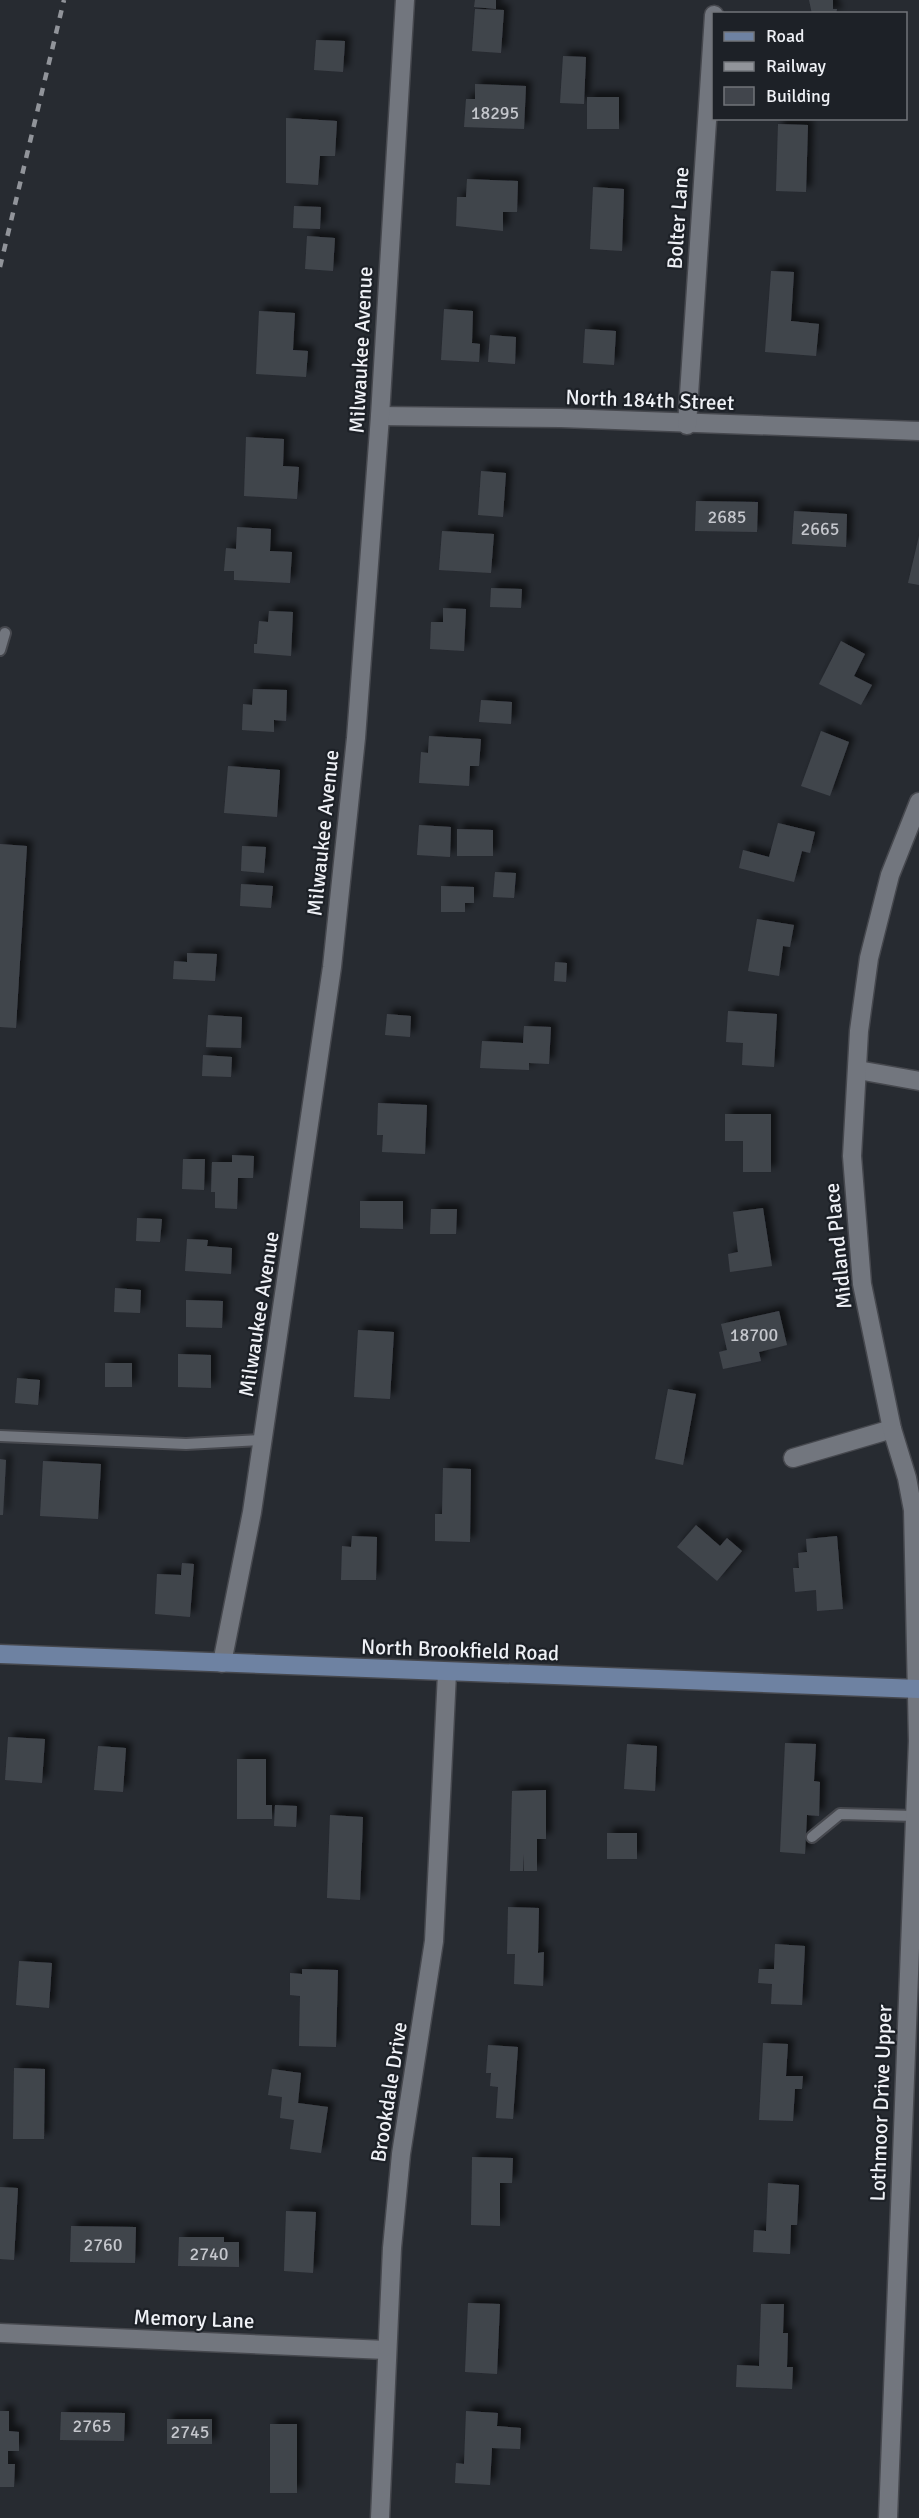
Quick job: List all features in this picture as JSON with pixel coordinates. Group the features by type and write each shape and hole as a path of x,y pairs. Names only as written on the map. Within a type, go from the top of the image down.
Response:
{"street":[{"name":"Milwaukee Avenue","path":"222,1663 252,1512 332,967 356,738 380,416 405,0"},
{"name":"Bolter Lane","path":"687,424 712,44"},
{"name":"North 184th Street","path":"380,416 561,418 919,430"},
{"name":"Midland Place","path":"917,1689 913,1510 907,1478 892,1429 862,1284 852,1156 859,1031 869,958 890,875 919,801"},
{"path":"858,1070 919,1081"},
{"path":"794,1458 892,1429"},
{"name":"North Brookfield Road","path":"0,1654 917,1689"},
{"name":"Brookdale Drive","path":"380,2518 386,2350 401,2154 434,1941 447,1672"},
{"name":"Lothmoor Drive Upper","path":"888,2518 915,1816 917,1689"},
{"name":"Memory Lane","path":"0,2333 386,2350"}],"lane":[{"path":"0,651 5,633"},
{"path":"0,1436 186,1444 263,1440"},
{"path":"812,1837 840,1814 915,1816"}],"building":[{"path":"475,0 496,0 496,9 474,7"},
{"path":"809,0 833,0 833,9 837,9 836,12 812,12"},
{"path":"475,9 504,10 501,53 472,51"},
{"path":"316,40 345,41 343,72 314,70"},
{"path":"563,56 586,57 584,104 560,103"},
{"path":"475,84 526,86 524,129 464,127 466,99 475,99"},
{"path":"587,97 619,97 619,129 587,129"},
{"path":"286,118 337,121 335,156 320,156 318,185 286,183"},
{"path":"778,124 808,125 806,192 776,191"},
{"path":"467,179 518,181 517,212 503,212 503,231 456,226 457,197 466,197"},
{"path":"593,187 624,189 622,251 590,249"},
{"path":"294,206 321,207 320,229 293,228"},
{"path":"307,236 335,238 333,271 305,269"},
{"path":"771,271 794,272 791,321 819,324 816,356 765,352"},
{"path":"444,309 473,311 472,343 480,344 479,362 441,360"},
{"path":"259,311 295,313 293,350 308,351 306,377 256,374"},
{"path":"585,329 616,331 614,365 583,363"},
{"path":"490,335 516,337 515,364 488,362"},
{"path":"246,437 284,439 283,466 299,467 297,499 244,496"},
{"path":"481,471 506,473 503,517 478,515"},
{"path":"696,501 758,502 757,532 695,531"},
{"path":"794,511 847,514 846,547 792,544"},
{"path":"237,527 271,529 270,551 292,552 290,583 234,580 234,571 224,571 226,548 236,549"},
{"path":"442,531 494,534 491,573 439,570"},
{"path":"919,536 919,585 908,583"},
{"path":"491,588 522,589 521,608 490,607"},
{"path":"443,608 466,609 464,651 430,649 431,622 443,622"},
{"path":"269,611 293,612 291,656 254,653 259,621 268,622"},
{"path":"841,641 865,654 854,676 872,685 861,705 819,684"},
{"path":"253,689 287,690 286,721 274,720 274,732 242,730 243,704 252,705"},
{"path":"481,700 512,702 511,724 479,722"},
{"path":"821,731 849,742 830,796 801,786"},
{"path":"429,736 481,739 479,766 470,766 469,786 419,783 421,752 428,753"},
{"path":"228,766 280,770 277,817 224,813"},
{"path":"778,823 815,832 810,853 802,851 794,882 739,868 743,850 769,857"},
{"path":"419,825 451,827 450,857 417,855"},
{"path":"457,829 493,830 493,856 457,856"},
{"path":"0,844 27,846 16,1028 0,1027"},
{"path":"242,846 266,847 264,873 241,871"},
{"path":"495,872 516,873 514,898 493,897"},
{"path":"241,884 273,886 271,908 240,906"},
{"path":"441,886 474,887 474,903 465,903 465,912 441,912"},
{"path":"757,919 794,925 790,947 783,946 779,976 748,971"},
{"path":"187,953 217,954 215,981 173,979 174,961 187,962"},
{"path":"555,962 567,963 566,982 554,981"},
{"path":"728,1011 777,1014 774,1067 742,1065 743,1043 726,1042"},
{"path":"387,1014 411,1016 410,1037 385,1035"},
{"path":"208,1015 242,1017 241,1048 206,1047"},
{"path":"524,1026 551,1027 549,1064 529,1063 529,1070 480,1068 482,1041 523,1043"},
{"path":"203,1055 232,1057 231,1077 202,1076"},
{"path":"378,1103 427,1105 425,1154 382,1152 383,1135 377,1135"},
{"path":"725,1114 771,1114 771,1172 743,1172 743,1141 725,1141"},
{"path":"232,1155 254,1156 253,1178 238,1178 237,1209 215,1208 215,1192 211,1192 212,1162 232,1162"},
{"path":"183,1159 205,1159 204,1190 182,1189"},
{"path":"360,1201 403,1201 403,1229 360,1228"},
{"path":"763,1208 772,1266 730,1272 728,1254 738,1252 733,1212"},
{"path":"431,1209 457,1209 456,1234 430,1234"},
{"path":"137,1218 162,1219 160,1242 136,1241"},
{"path":"187,1239 208,1240 207,1246 232,1248 231,1274 185,1271"},
{"path":"115,1288 141,1290 140,1313 114,1312"},
{"path":"186,1300 223,1301 222,1328 186,1327"},
{"path":"779,1311 787,1345 759,1352 761,1361 723,1369 719,1352 727,1350 721,1324"},
{"path":"358,1330 394,1332 390,1399 354,1397"},
{"path":"178,1354 211,1355 211,1388 178,1387"},
{"path":"105,1363 132,1363 132,1387 105,1387"},
{"path":"17,1378 40,1380 38,1405 15,1403"},
{"path":"668,1389 696,1394 683,1465 655,1459"},
{"path":"0,1459 6,1460 3,1515 0,1515"},
{"path":"43,1461 101,1464 98,1519 40,1516"},
{"path":"443,1468 471,1469 470,1542 435,1541 435,1514 442,1514"},
{"path":"696,1525 720,1546 727,1538 742,1551 717,1581 677,1547"},
{"path":"352,1536 377,1537 376,1580 341,1580 342,1546 351,1547"},
{"path":"837,1536 843,1609 817,1611 816,1590 795,1592 793,1568 799,1568 798,1553 807,1552 806,1539"},
{"path":"182,1563 194,1564 190,1617 155,1614 157,1574 181,1575"},
{"path":"8,1737 45,1739 42,1783 5,1780"},
{"path":"785,1743 816,1744 814,1781 820,1782 819,1816 807,1815 805,1854 780,1852"},
{"path":"627,1744 657,1746 655,1791 624,1789"},
{"path":"98,1746 126,1748 123,1792 94,1790"},
{"path":"237,1759 266,1759 266,1805 272,1805 272,1819 237,1819"},
{"path":"546,1790 546,1839 537,1839 537,1871 524,1871 524,1854 523,1871 510,1871 512,1791"},
{"path":"275,1805 297,1806 296,1827 274,1826"},
{"path":"330,1815 363,1817 360,1900 327,1898"},
{"path":"607,1833 637,1833 637,1859 607,1859"},
{"path":"508,1907 539,1908 538,1953 544,1952 543,1986 514,1984 515,1954 507,1954"},
{"path":"775,1944 805,1946 802,2005 771,2004 772,1984 758,1983 759,1969 774,1969"},
{"path":"19,1961 52,1963 49,2008 16,2005"},
{"path":"302,1969 338,1970 336,2047 299,2046 300,1996 290,1995 290,1973 302,1974"},
{"path":"763,2043 788,2044 786,2076 803,2076 802,2089 795,2089 793,2121 759,2120"},
{"path":"488,2045 518,2047 513,2119 496,2118 498,2087 490,2086 491,2073 486,2073"},
{"path":"14,2068 45,2069 44,2139 13,2139"},
{"path":"272,2069 301,2073 298,2103 328,2107 321,2153 290,2149 294,2120 280,2118 282,2097 268,2095"},
{"path":"472,2157 513,2158 512,2183 500,2183 500,2226 471,2225"},
{"path":"768,2183 799,2185 797,2225 791,2225 790,2254 753,2252 754,2230 766,2231"},
{"path":"0,2187 18,2188 14,2260 0,2259"},
{"path":"286,2211 316,2212 313,2273 284,2271"},
{"path":"71,2226 136,2227 135,2263 70,2262"},
{"path":"179,2237 224,2237 224,2242 239,2242 239,2267 178,2266"},
{"path":"468,2303 500,2304 497,2374 465,2372"},
{"path":"761,2304 784,2304 783,2333 788,2333 787,2367 793,2367 792,2389 736,2387 737,2365 759,2366"},
{"path":"0,2411 9,2411 9,2431 19,2432 19,2451 8,2451 8,2464 15,2464 14,2487 0,2487"},
{"path":"466,2411 498,2413 497,2426 521,2428 520,2449 492,2448 490,2485 455,2483 456,2463 464,2464"},
{"path":"61,2412 125,2413 124,2441 60,2440"},
{"path":"167,2419 212,2419 212,2444 167,2444"},
{"path":"270,2424 297,2424 297,2493 270,2493"}],"railway":[{"path":"0,267 64,0"}]}
